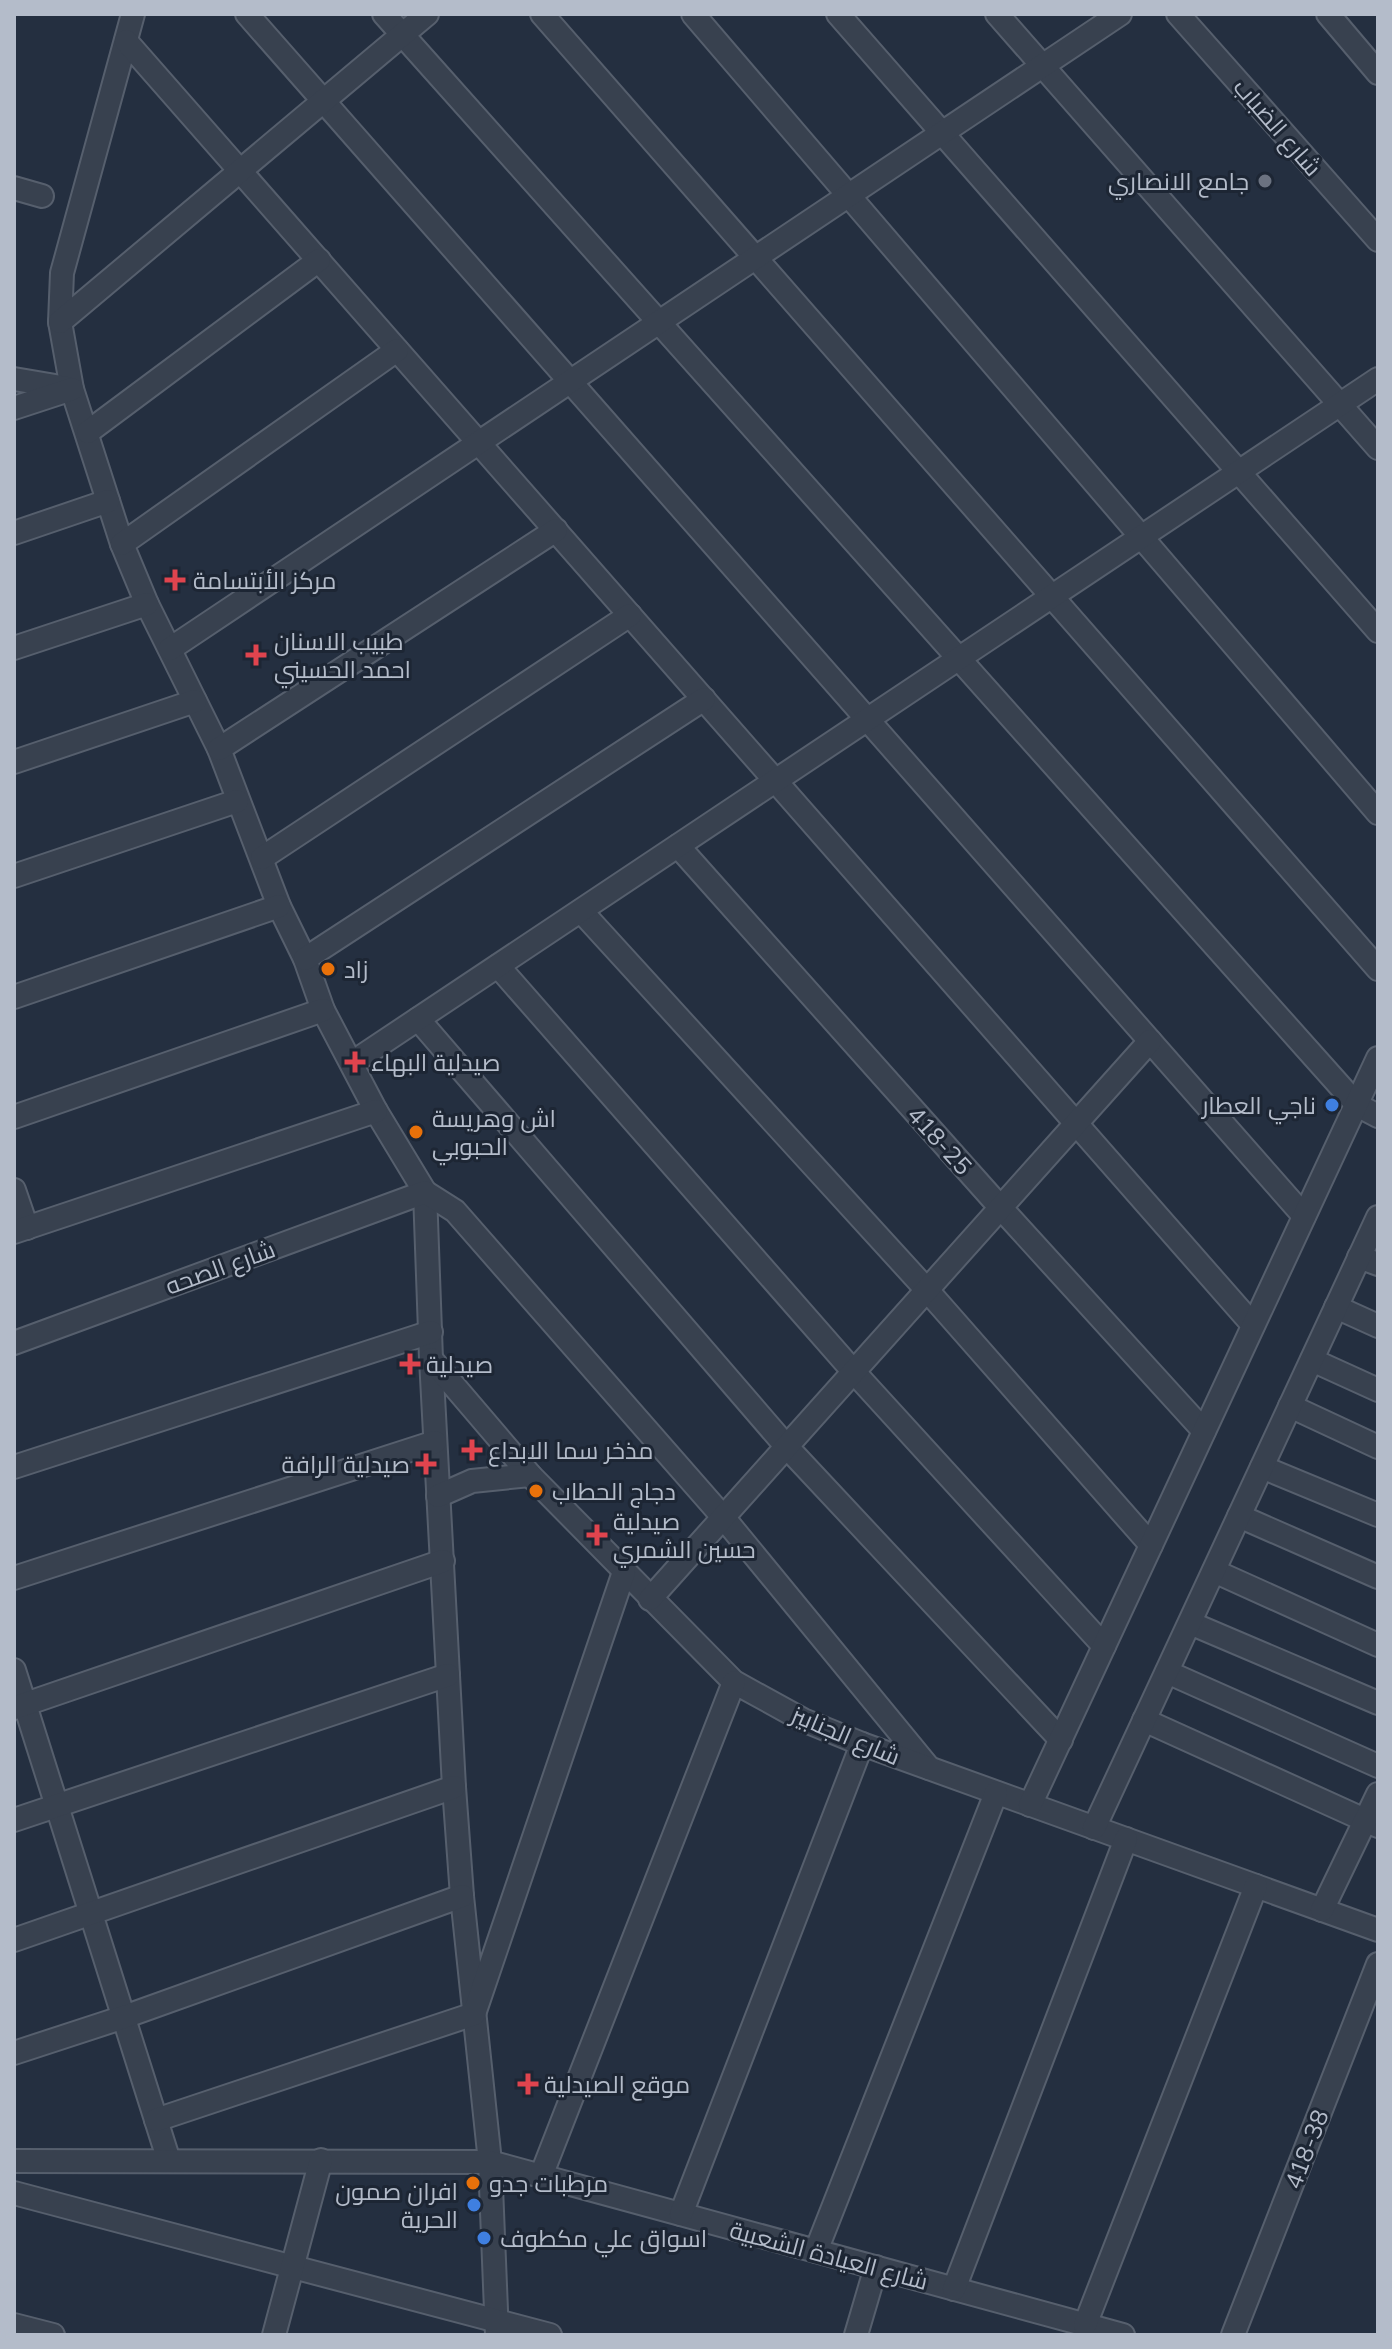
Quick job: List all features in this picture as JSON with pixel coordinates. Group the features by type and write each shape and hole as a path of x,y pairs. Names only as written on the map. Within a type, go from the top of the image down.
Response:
{"street":[{"path":"133,14 62,273 60,322 72,389 122,544 147,604 219,749 237,801 279,906 305,959 323,1010 376,1111 425,1192 455,1211 723,1517 929,1768"},
{"path":"247,14 1304,1216"},
{"path":"384,14 1357,1105 1378,1116"},
{"path":"60,322 427,14"},
{"path":"542,14 1378,969"},
{"path":"693,14 1378,813"},
{"path":"838,14 1378,631"},
{"path":"997,14 1378,448"},
{"path":"170,649 1120,14"},
{"name":"شارع الضباب","path":"1178,14 1378,240"},
{"path":"1328,14 1378,73"},
{"path":"126,41 1253,1325"},
{"path":"14,188 42,196"},
{"path":"88,432 319,260"},
{"path":"122,544 397,350"},
{"path":"14,379 72,389"},
{"path":"352,1063 1378,379"},
{"path":"14,408 72,389"},
{"path":"14,533 108,501"},
{"path":"219,749 556,530"},
{"path":"14,648 147,604"},
{"path":"262,858 630,615"},
{"path":"305,959 704,699"},
{"path":"14,762 195,701"},
{"path":"14,876 237,801"},
{"name":"418-25","path":"678,846 1204,1431"},
{"path":"14,997 279,906"},
{"path":"581,911 926,1289 1151,1545"},
{"path":"498,966 853,1371 1104,1646"},
{"path":"14,1117 323,1010"},
{"path":"418,1019 786,1446 1061,1740"},
{"path":"650,1599 1150,1041"},
{"path":"1030,1805 1378,1058"},
{"path":"14,1190 20,1230 376,1111"},
{"path":"425,1192 454,1787 462,1896 490,2162 497,2328"},
{"name":"شارع الصحه","path":"14,1343 425,1192"},
{"path":"1094,1828 1336,1307 1369,1260 1378,1217"},
{"path":"1336,1307 1378,1326"},
{"path":"14,1467 431,1332"},
{"name":"شارع الجنابيز","path":"431,1359 530,1475 734,1682 803,1720 862,1744 1378,1930"},
{"path":"1312,1360 1378,1390"},
{"path":"1290,1406 1378,1447"},
{"path":"14,1578 435,1442"},
{"path":"1262,1467 1378,1515"},
{"path":"438,1496 472,1481 530,1475"},
{"path":"1239,1516 1378,1577"},
{"path":"20,1707 443,1561"},
{"path":"1214,1571 1378,1645"},
{"path":"474,2014 624,1572"},
{"path":"1190,1623 1378,1703"},
{"path":"14,1670 20,1707 57,1804 169,2161"},
{"path":"1167,1672 1378,1766"},
{"path":"14,1820 448,1675"},
{"path":"541,2176 734,1682"},
{"path":"1144,1720 1372,1823"},
{"path":"681,2214 862,1744"},
{"path":"14,1940 454,1787"},
{"path":"816,2251 996,1793"},
{"path":"1322,1910 1372,1823 1378,1794"},
{"path":"954,2289 1126,1839"},
{"path":"1085,2325 1256,1886"},
{"path":"14,2053 124,2017 462,1896"},
{"name":"418-38","path":"1233,2335 1378,1964"},
{"path":"156,2120 474,2014"},
{"path":"274,2335 321,2160"},
{"name":"شارع العيادة الشعبية","path":"14,2161 490,2162 1123,2335"},
{"path":"14,2193 293,2265 497,2328 550,2335"},
{"path":"856,2335 876,2267"},
{"path":"14,2325 53,2335"}],"place":[{"name":"جامع الانصاري","path":"1265,181"},
{"name":"مركز الأبتسامة","path":"175,580"},
{"name":"طبيب الاسنان احمد الحسيني","path":"256,655"},
{"name":"زاد","path":"328,969"},
{"name":"صيدلية البهاء","path":"355,1062"},
{"name":"ناجي العطار","path":"1332,1105"},
{"name":"اش وهريسة الحبوبي","path":"416,1132"},
{"name":"صيدلية","path":"410,1364"},
{"name":"مذخر سما الابداع","path":"472,1450"},
{"name":"صيدلية الرافة","path":"426,1464"},
{"name":"دجاج الحطاب","path":"536,1491"},
{"name":"صيدلية حسين الشمري","path":"597,1535"},
{"name":"موقع الصيدلية","path":"528,2084"},
{"name":"مرطبات جدو","path":"473,2183"},
{"name":"افران صمون الحرية","path":"474,2205"},
{"name":"اسواق علي مكطوف","path":"484,2238"}]}
